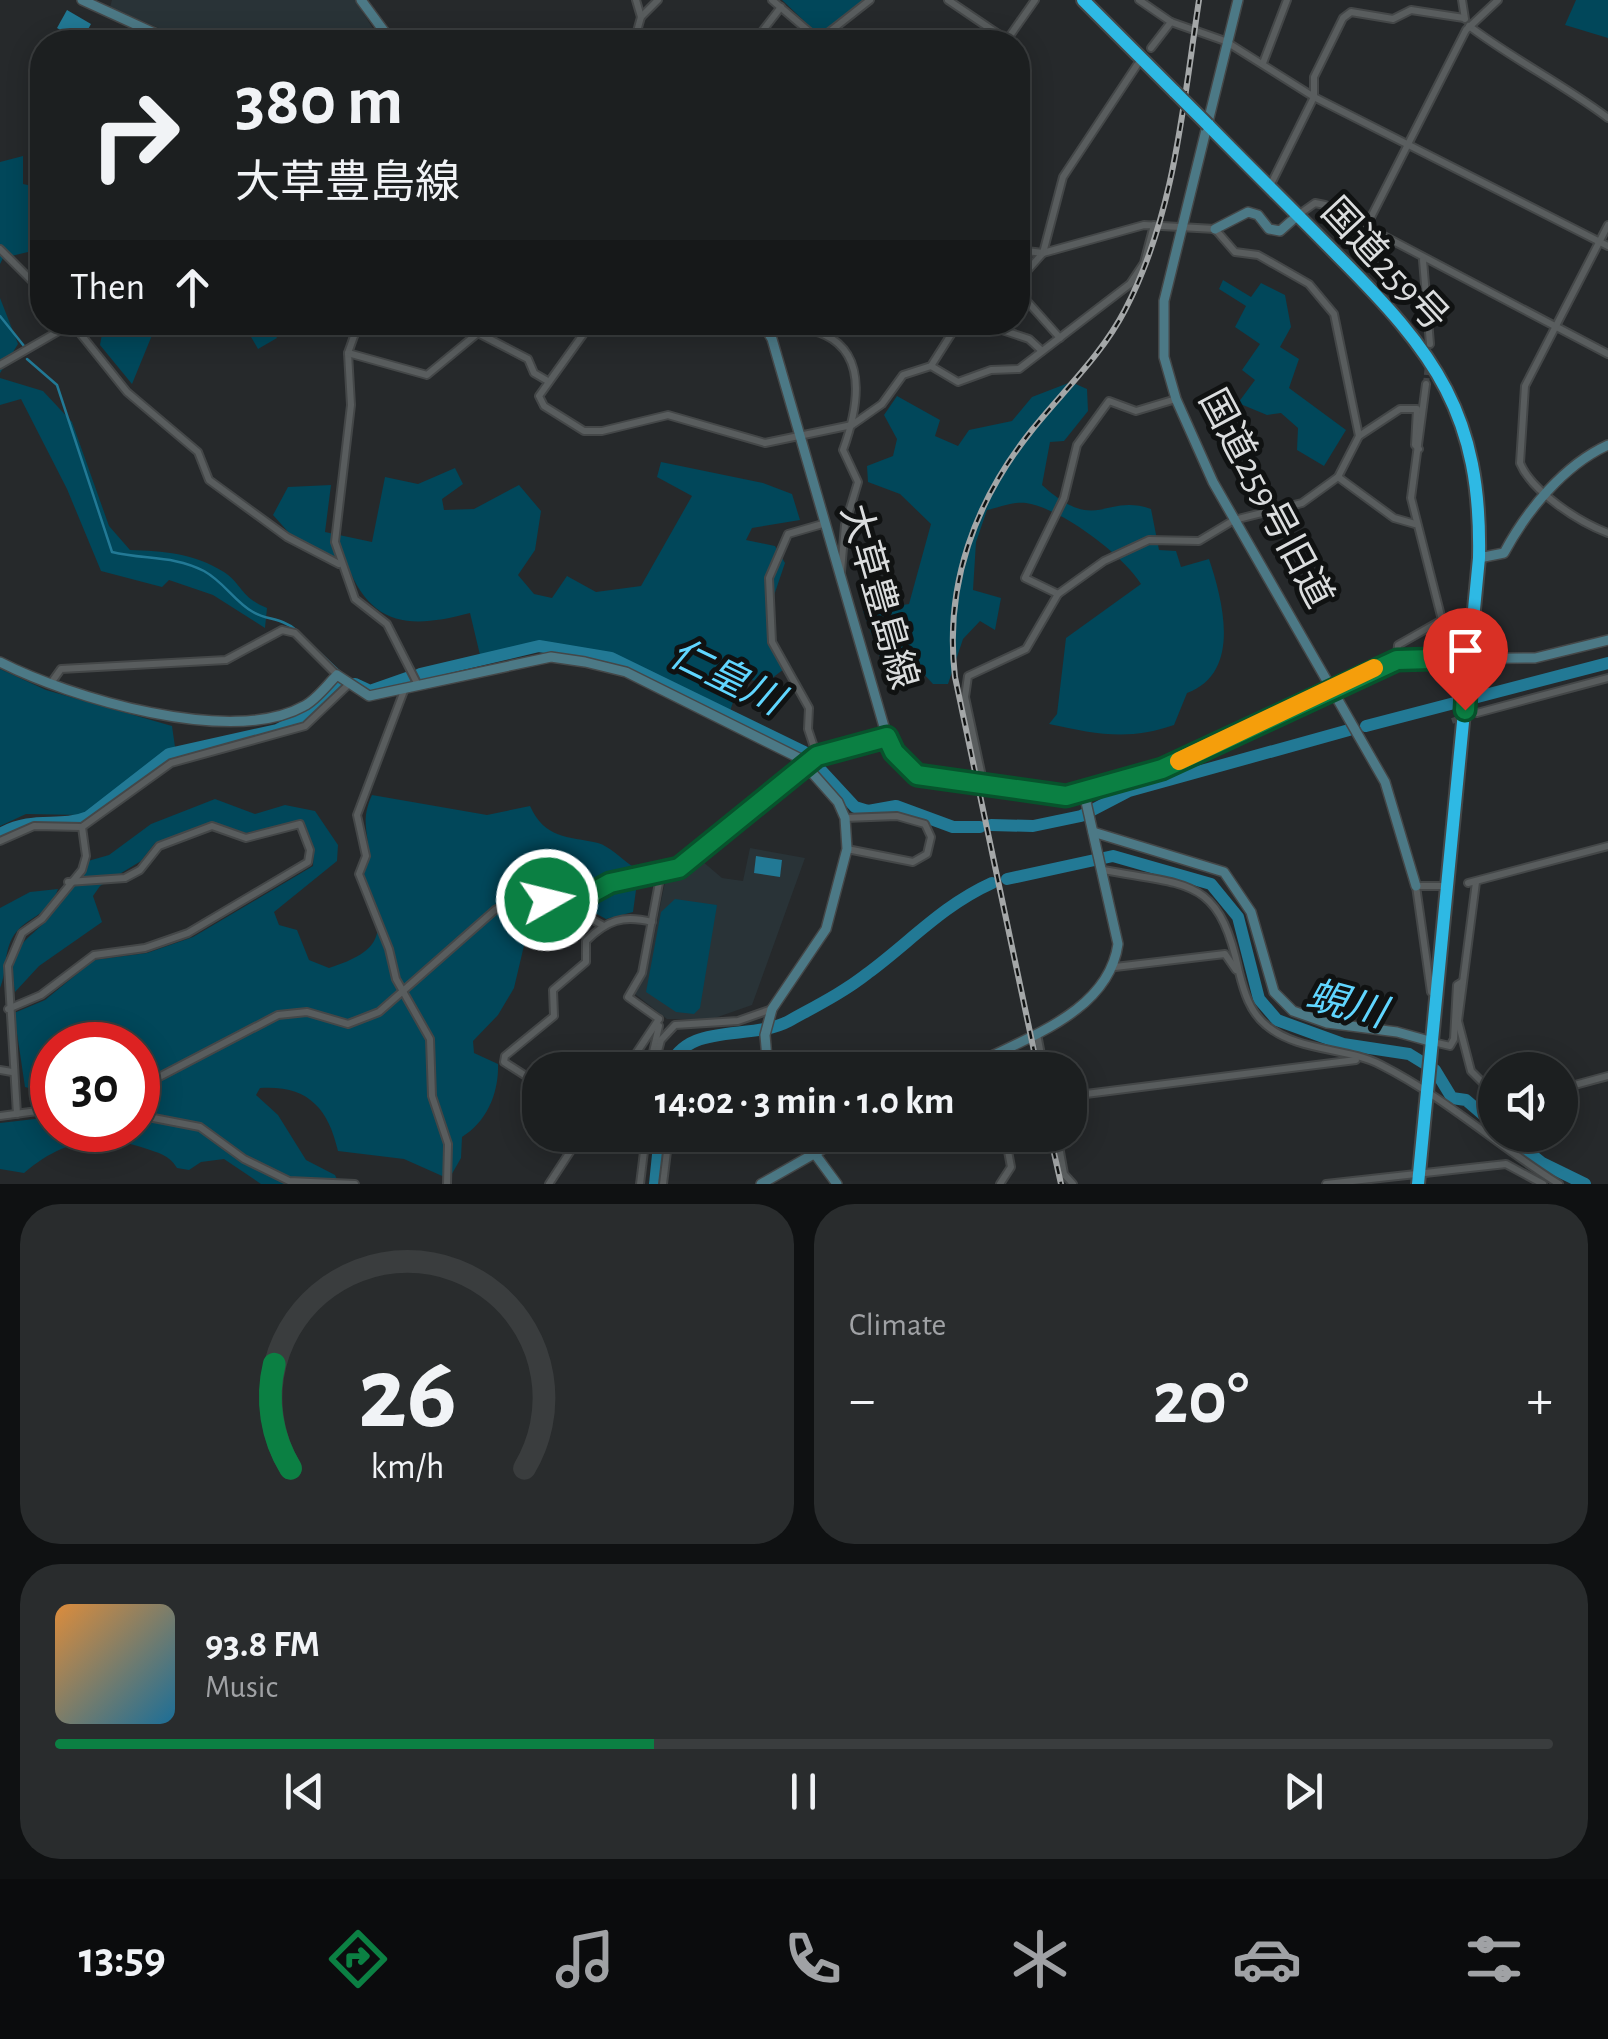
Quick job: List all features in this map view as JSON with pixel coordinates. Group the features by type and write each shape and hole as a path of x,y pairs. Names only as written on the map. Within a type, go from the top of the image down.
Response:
{"highway":[{"name":"国道259号","path":"1083,0 1404,322 1436,368 1469,446 1478,490 1478,558 1466,689 1471,712 1419,1178"}],"street":[{"path":"82,0 146,30"},
{"path":"106,13 108,0"},
{"path":"362,0 381,30"},
{"path":"636,0 640,17 637,30"},
{"path":"640,17 658,0"},
{"path":"772,0 807,30"},
{"path":"832,30 870,0"},
{"path":"948,0 990,30"},
{"path":"1014,30 1036,0"},
{"path":"1139,0 1171,22 1226,41 1314,97 1604,244"},
{"name":"国道259号旧道","path":"1238,0 1179,228 1162,333 1176,399 1234,520 1334,687 1385,782 1416,886 1437,1010"},
{"path":"1263,63 1287,0"},
{"path":"1462,0 1468,28 1516,62 1564,86 1608,118"},
{"path":"1367,226 1468,28 1498,0"},
{"path":"763,30 781,7"},
{"path":"1269,187 1314,97 1314,77 1343,18 1351,12 1392,19 1411,10 1464,18"},
{"path":"1151,48 1171,22"},
{"path":"1030,268 1043,253 1063,177 1137,66"},
{"path":"1030,251 1043,253 1154,225 1215,229 1248,212 1258,215 1269,229 1280,231 1315,203 1325,204 1423,260 1608,354"},
{"path":"931,366 958,382 991,370 1019,369 1130,284 1144,263 1154,225"},
{"path":"1608,226 1604,244 1525,386 1520,463 1524,474 1546,494 1608,533"},
{"path":"1215,229 1234,252 1258,255 1310,284 1334,314 1359,436"},
{"path":"0,249 30,279"},
{"path":"1423,260 1430,344"},
{"path":"1030,304 1060,338"},
{"path":"0,365 51,335"},
{"path":"81,335 127,392 198,452 208,480 288,537 339,564"},
{"path":"354,335 348,353 351,405 334,531 339,564 356,599 387,624 418,685"},
{"path":"348,353 427,375 476,335"},
{"path":"485,335 504,349 528,359 534,373 546,380"},
{"path":"582,335 538,396 544,406 584,431 602,431 668,414 766,443 852,425 882,404 903,374 931,366 951,335"},
{"name":"大草豊島線","path":"770,335 887,737 894,752 917,775 1085,798 1162,769 1397,660"},
{"path":"826,335 847,353 858,393 842,450 858,482 845,525 840,579"},
{"path":"1016,335 1028,339 1042,352"},
{"path":"1426,384 1420,450 1412,483 1414,524 1442,620 1398,645 1397,660 1535,658 1608,640"},
{"path":"1058,594 1025,578 1064,498 1086,429 1109,401 1136,411 1176,399"},
{"path":"984,787 965,697 968,676 1026,649 1058,594 1104,561 1150,540 1198,540 1234,520 1302,503 1338,476 1359,436 1400,409 1417,409 1415,444 1420,450"},
{"path":"1478,558 1504,553 1546,494 1577,464 1608,444"},
{"path":"1338,476 1394,518 1414,524"},
{"path":"817,756 808,729 810,708 772,642 769,578 788,534 826,523"},
{"path":"51,684 61,670 226,660 282,630 295,634 348,685 369,696 551,658 626,672 805,764 838,802 847,849 826,929 772,1010 765,1052"},
{"path":"0,662 51,684 172,719 228,722 305,706 337,675"},
{"path":"1471,712 1608,678"},
{"path":"0,841 34,826 82,826 171,763 305,726 348,685"},
{"path":"405,688 357,816 366,856 359,874 366,900 390,949 396,980 430,1039 432,1096 448,1144 447,1184"},
{"path":"568,906 610,883 690,862 817,756 887,737"},
{"path":"997,1052 1090,1000 1115,967 1118,944 1085,798"},
{"path":"844,818 897,816 924,824 931,837 927,854 913,862 847,849"},
{"path":"8,1009 54,987 94,955 145,948 188,933 308,862 310,850 300,824 246,838 212,826 159,846 140,870 125,878 68,882"},
{"path":"17,1114 8,966 13,945 57,903 68,882 82,870 86,856 82,826"},
{"path":"1094,832 1224,872 1251,912 1274,992 1292,1010 1327,1023 1397,1032 1450,1046 1457,985 1462,982"},
{"path":"1478,1078 1471,1071 1458,1021 1472,883 1608,846"},
{"path":"1103,870 1207,896 1226,920 1241,980 1254,1012 1267,1027 1358,1060 1374,1062 1428,1088 1559,1184"},
{"path":"659,1020 628,997 642,973 664,871"},
{"path":"1416,886 1447,886"},
{"path":"160,1076 278,1014 308,1012 348,1024 379,1012 495,910 521,896 568,906 602,925"},
{"path":"522,1074 504,1062 505,1056 554,1016 553,990 586,962 586,941 602,925 627,916 652,922"},
{"path":"1115,967 1225,954 1241,980"},
{"path":"656,1052 667,1031 675,1025 738,1021 772,1010"},
{"path":"655,1052 659,1020"},
{"path":"637,1052 659,1020"},
{"path":"1036,1032 1040,1052"},
{"path":"1087,1094 1358,1060"},
{"path":"0,1070 12,1072"},
{"path":"1578,1084 1608,1076"},
{"path":"0,1116 30,1112"},
{"path":"160,1119 200,1127 244,1159 289,1181 356,1184"},
{"path":"549,1184 570,1152"},
{"path":"640,1184 644,1152"},
{"path":"663,1184 667,1152"},
{"path":"760,1184 816,1152"},
{"path":"1000,1184 1011,1167 1008,1152"},
{"path":"1060,1152 1064,1174 1073,1184"},
{"path":"812,1154 837,1184"},
{"path":"1326,1184 1419,1178 1506,1164 1543,1184"}],"shaded area":[{"path":"112,0 355,0 374,30 163,30 110,7"},
{"path":"782,0 864,0 825,30 814,30"},
{"path":"1576,0 1608,0 1608,38 1565,25"},
{"path":"67,10 91,24 88,30 57,28"},
{"path":"23,156 23,184 30,185 30,254 3,258 0,264 0,162"},
{"path":"1223,280 1251,297 1261,283 1285,295 1291,327 1280,347 1299,359 1289,388 1346,430 1324,466 1297,450 1298,428 1281,413 1267,415 1238,403 1255,380 1242,370 1260,344 1235,327 1246,306 1219,289"},
{"path":"0,298 18,344 0,373"},
{"path":"102,335 152,335 132,384 100,345"},
{"path":"250,335 275,335 277,338 258,349"},
{"path":"0,378 43,391 72,422 109,526 130,550 190,557 224,572 252,600 267,608 265,628 213,595 169,580 162,587 101,571 67,489 21,399 0,405"},
{"path":"1071,382 1087,389 1088,411 1064,441 1050,442 1042,485 1076,508 1100,510 1135,505 1151,509 1159,550 1176,551 1181,567 1209,559 1219,595 1224,634 1216,670 1187,693 1174,725 1158,730 1112,734 1049,724 1057,714 1066,638 1141,584 1090,534 1040,507 1022,503 987,510 976,542 973,590 1001,598 995,630 980,621 963,639 948,684 933,684 909,658 880,657 863,611 909,604 931,524 900,494 868,482 867,466 893,456 897,439 884,415 897,396 940,420 935,436 958,446 969,430 1012,421 1032,397"},
{"path":"661,462 763,483 792,494 800,520 752,528 746,540 775,546 785,563 767,616 767,643 784,669 767,682 741,679 730,711 613,653 540,642 480,655 470,613 429,621 395,618 368,600 347,564 290,534 273,515 288,487 331,485 325,532 372,542 385,477 418,484 455,468 463,484 442,499 444,510 474,509 519,485 541,511 535,550 518,575 534,594 552,598 567,576 596,592 641,586 692,496 657,477"},
{"path":"0,669 46,690 172,726 175,747 82,815 26,814 0,826"},
{"path":"372,795 487,815 530,806 550,830 602,845 632,866 634,873 606,881 612,888 636,890 633,912 606,919 571,900 526,937 514,988 498,1015 473,1041 474,1053 498,1064 496,1086 485,1115 462,1137 461,1158 449,1179 404,1159 338,1151 328,1122 313,1102 291,1090 276,1088 260,1088 256,1095 278,1115 306,1160 335,1175 339,1184 261,1184 224,1159 201,1162 189,1170 177,1168 156,1152 160,1152 160,1022 30,1022 30,1088 25,1087 14,1013 45,1000 94,960 147,953 193,937 313,866 314,847 301,820 246,833 213,822 155,843 141,861 100,886 93,896 102,922 39,966 15,992 13,966 18,949 51,915 88,861 109,855 151,824 215,799 255,814 285,805 315,811 338,845 337,861 274,912 279,925 297,930 309,960 329,968 363,952 377,934 378,922 364,874"},
{"path":"750,848 805,858 752,1005 712,1019 667,1019 635,994 647,972 666,877 688,876 702,861 722,878 743,881"},
{"path":"756,856 782,860 780,877 754,873"},
{"path":"58,889 49,905 14,935 0,988 0,908 30,892"},
{"path":"675,899 717,905 700,1008 694,1014 676,1012 646,992 661,912"},
{"path":"30,1120 30,1152 55,1152 24,1173 0,1169 0,1123"}],"waterway":[{"path":"0,316 24,346"},
{"path":"27,359 57,385 112,552 170,560 204,571 253,612 296,630"},
{"path":"309,643 343,675"},
{"name":"仁皇川","path":"420,674 539,646 611,658 804,752 855,807 868,811 896,806 953,827 980,827"},
{"name":"仁皇川","path":"1366,726 1608,663"},
{"name":"仁皇川","path":"355,684 370,691 410,677"},
{"name":"仁皇川","path":"0,834 24,825 88,817 169,754 277,730 307,715 339,684"},
{"name":"仁皇川","path":"991,825 1033,826 1081,816 1129,791 1349,730"},
{"name":"蜆川","path":"1007,879 1113,856 1211,884 1238,917 1259,999 1277,1020 1343,1044 1409,1054 1435,1070 1452,1098 1466,1100 1478,1110"},
{"name":"蜆川","path":"679,1052 704,1038 789,1021 849,986 942,913 992,883"},
{"name":"蜆川","path":"655,1184 658,1152"},
{"name":"蜆川","path":"1528,1152 1585,1184"}],"tunnel":[{"path":"1426,384 1430,344"},
{"path":"1445,676 1447,640"},
{"path":"1452,721 1477,713"}],"railway":[{"path":"1034,1052 955,677 954,610 968,546 994,486 1032,430 1105,343 1142,273 1175,158 1199,0"},
{"path":"1054,1152 1061,1184"}],"slow traffic":[{"path":"1179,761 1374,668"}],"route":[{"path":"547,900 568,906 610,883 679,868 792,772 817,756 887,737 906,768 917,775 938,781 1066,796 1131,781 1162,769 1397,660 1430,656 1468,658 1465,710"}]}
